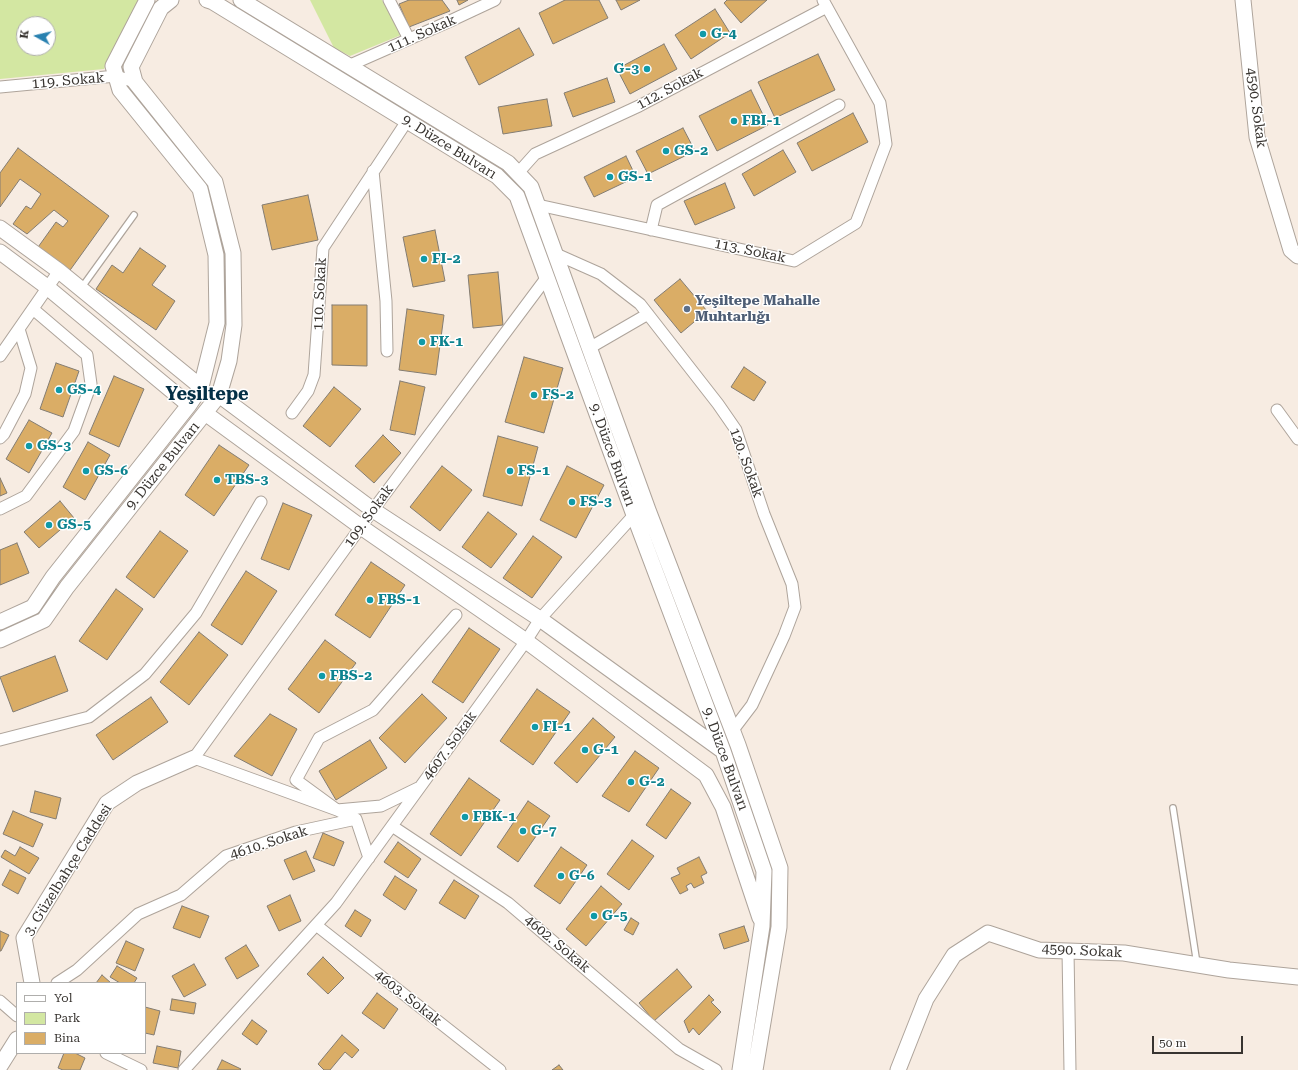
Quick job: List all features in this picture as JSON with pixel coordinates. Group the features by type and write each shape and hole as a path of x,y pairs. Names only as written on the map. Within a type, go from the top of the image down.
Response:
{"main road":[{"name":"9. Düzce Bulvarı","path":"0,622 33,607 53,577 189,405 201,387 217,323 216,255 200,189 120,90 113,66 147,0"},
{"name":"9. Düzce Bulvarı","path":"0,640 44,620 67,587 219,395 229,361 234,325 233,253 215,182 135,82 130,67 161,8 171,0"},
{"name":"9. Düzce Bulvarı","path":"207,0 213,2 497,176 517,196 634,515 723,751 764,870 762,926 740,1070"},
{"name":"9. Düzce Bulvarı","path":"241,0 508,163 531,187 591,347 648,510 733,730 780,868 779,927 755,1070"},
{"name":"4590. Sokak","path":"1243,0 1257,137 1291,250 1298,256"},
{"path":"0,228 59,271 201,387"},
{"path":"0,252 47,287 189,405"},
{"path":"219,395 373,510 540,619 723,751"},
{"path":"205,413 361,527 526,641 706,775 723,807 762,926"},
{"name":"3. Güzelbahçe Caddesi","path":"32,982 24,938 107,803 137,783 194,758"},
{"name":"4590. Sokak","path":"898,1070 926,999 954,955 988,933 1039,950 1124,954 1197,965 1298,977"},
{"path":"0,1066 16,1041"}],"street":[{"path":"389,0 409,39"},
{"name":"111. Sokak","path":"348,66 495,0"},
{"name":"112. Sokak","path":"518,173 534,154 638,106 825,3"},
{"name":"113. Sokak","path":"538,205 794,260 856,223 886,144 880,103 825,3"},
{"name":"119. Sokak","path":"0,87 116,76 135,82"},
{"path":"651,230 657,205 839,105"},
{"name":"110. Sokak","path":"292,413 308,391 314,375 323,248 407,121"},
{"path":"374,171 386,301 387,351"},
{"name":"120. Sokak","path":"556,254 601,274 640,304 718,404 736,430 764,514 792,584 795,607 784,636 752,705 733,730"},
{"path":"0,356 59,271"},
{"name":"109. Sokak","path":"194,758 373,510 547,277"},
{"path":"0,509 26,496 74,431 91,384 87,355 33,309"},
{"path":"591,347 648,314"},
{"path":"0,438 4,434 25,394 31,368 18,329"},
{"path":"1277,410 1298,439"},
{"path":"0,740 89,716 145,674 196,613 261,502"},
{"name":"4607. Sokak","path":"184,1070 336,903 526,641 540,619 634,515"},
{"path":"420,787 381,806 337,810 296,780 319,738 373,710 456,615"},
{"path":"194,758 337,810 356,819 369,858"},
{"name":"4610. Sokak","path":"59,982 78,970 138,914 181,895 226,856 296,832 356,819"},
{"name":"4602. Sokak","path":"392,826 508,903 679,1049 716,1070"},
{"name":"4603. Sokak","path":"316,925 500,1070"},
{"path":"1068,951 1070,1070"},
{"path":"0,1001 16,1015"},
{"path":"108,1054 140,1070"}],"lane":[{"path":"80,289 134,214"},
{"path":"1173,808 1197,965"}],"green space":[{"path":"0,0 140,0 121,33 104,69 0,79"},
{"path":"310,0 382,0 401,35 350,56 334,48"}],"building":[{"path":"409,0 442,0 450,11 409,27 399,4"},
{"path":"457,0 468,0 459,5"},
{"path":"565,0 599,0 608,18 553,44 539,13"},
{"path":"616,0 640,0 621,10"},
{"path":"727,0 767,0 741,23 724,3"},
{"name":"G-4","path":"715,9 730,33 691,59 675,35"},
{"path":"519,28 534,55 479,85 465,57"},
{"name":"G-3","path":"664,44 677,69 630,94 617,69"},
{"path":"818,54 835,90 775,118 758,82"},
{"path":"607,78 615,102 573,117 564,93"},
{"name":"FBI-1","path":"751,90 768,125 717,151 699,116"},
{"path":"547,99 552,126 503,134 498,107"},
{"path":"853,113 868,142 812,171 797,143"},
{"name":"GS-2","path":"683,128 695,151 648,174 636,151"},
{"path":"18,148 109,216 68,273 36,250 56,222 63,227 68,221 54,210 27,234 13,224 26,206 31,209 41,194 20,179 0,207 0,173"},
{"path":"783,150 796,172 754,196 742,174"},
{"name":"GS-1","path":"626,156 636,177 594,197 584,177"},
{"path":"725,183 735,208 695,225 684,201"},
{"path":"308,195 318,240 272,250 262,205"},
{"name":"FI-2","path":"435,230 445,281 413,287 403,237"},
{"path":"140,248 166,266 152,285 175,301 156,330 96,289 112,265 123,273"},
{"path":"498,272 503,325 473,328 468,275"},
{"path":"680,279 707,311 681,333 654,300"},
{"path":"332,305 367,305 367,366 332,365"},
{"name":"FK-1","path":"407,309 444,315 436,375 399,370"},
{"name":"FS-2","path":"524,357 563,368 544,433 505,422"},
{"name":"GS-4","path":"56,363 79,371 63,417 40,409"},
{"path":"744,367 766,382 754,401 731,387"},
{"path":"114,376 144,389 119,447 89,434"},
{"path":"400,381 425,387 415,435 390,430"},
{"path":"334,387 361,409 330,447 303,426"},
{"name":"GS-3","path":"29,420 52,433 29,473 6,459"},
{"path":"383,435 401,453 374,483 355,466"},
{"name":"FS-1","path":"498,436 538,447 522,506 483,496"},
{"name":"GS-6","path":"88,442 110,455 85,500 63,487"},
{"name":"TBS-3","path":"219,445 249,465 214,516 185,495"},
{"path":"442,466 472,490 440,531 410,507"},
{"name":"FS-3","path":"567,466 604,485 576,538 540,520"},
{"path":"0,478 7,493 0,496"},
{"name":"GS-5","path":"60,501 74,518 39,548 24,532"},
{"path":"283,503 312,515 289,570 261,559"},
{"path":"488,512 517,534 491,568 462,547"},
{"path":"160,531 188,551 154,598 126,577"},
{"path":"533,536 562,557 532,598 503,578"},
{"path":"17,543 29,573 0,585 0,550"},
{"name":"FBS-1","path":"371,562 405,585 370,638 335,615"},
{"path":"246,571 277,591 242,645 211,625"},
{"path":"116,589 143,609 107,660 79,641"},
{"path":"469,628 500,649 463,703 432,682"},
{"path":"199,632 228,655 189,705 160,682"},
{"name":"FBS-2","path":"325,640 356,663 319,713 288,689"},
{"path":"55,656 68,691 13,712 0,677"},
{"name":"FI-1","path":"537,689 570,712 533,765 500,741"},
{"path":"422,694 447,718 405,763 379,738"},
{"path":"151,697 168,722 113,760 96,735"},
{"path":"270,714 297,729 272,776 234,756"},
{"name":"G-1","path":"593,718 615,737 577,783 554,763"},
{"path":"370,740 387,768 336,800 319,771"},
{"name":"G-2","path":"635,751 659,768 629,812 602,796"},
{"name":"FBK-1","path":"469,778 500,800 461,856 430,834"},
{"path":"671,789 691,803 666,839 646,825"},
{"path":"35,791 61,798 56,819 30,812"},
{"name":"G-7","path":"528,801 550,816 518,862 497,847"},
{"path":"13,811 43,824 33,847 3,834"},
{"path":"323,833 344,842 334,866 313,858"},
{"path":"632,840 654,856 629,890 607,874"},
{"path":"398,842 421,859 408,878 384,862"},
{"path":"20,847 39,858 29,874 1,857 5,850 15,856"},
{"name":"G-6","path":"561,847 587,865 560,904 534,886"},
{"path":"306,851 315,871 293,880 284,860"},
{"path":"699,857 707,873 701,876 704,883 694,888 691,883 686,886 688,890 680,894 671,878 680,874 677,868"},
{"path":"10,870 26,878 18,894 2,885"},
{"path":"395,876 417,890 405,910 383,895"},
{"path":"454,880 479,896 465,919 439,903"},
{"name":"G-5","path":"601,886 622,904 586,946 566,929"},
{"path":"290,895 301,921 279,931 267,906"},
{"path":"182,906 209,916 200,938 173,928"},
{"path":"355,910 371,920 361,937 345,926"},
{"path":"631,918 639,923 633,935 624,930"},
{"path":"744,926 749,941 724,949 719,934"},
{"path":"0,931 9,935 1,951 0,951"},
{"path":"126,941 144,949 135,971 116,963"},
{"path":"246,945 259,966 237,979 225,958"},
{"path":"323,957 344,978 328,994 307,974"},
{"path":"194,964 206,985 184,997 172,976"},
{"path":"117,966 137,978 135,982 118,982 110,977"},
{"path":"677,969 692,987 654,1021 639,1003"},
{"path":"102,975 110,982 97,982"},
{"path":"377,993 398,1009 384,1029 362,1013"},
{"path":"709,995 714,1000 711,1002 721,1012 699,1035 693,1028 689,1033 684,1021"},
{"path":"172,999 196,1003 194,1014 170,1010"},
{"path":"146,1007 160,1011 154,1035 146,1033"},
{"path":"252,1020 267,1031 257,1045 242,1034"},
{"path":"342,1035 359,1050 352,1058 345,1052 330,1070 324,1070 318,1064"},
{"path":"157,1046 181,1051 178,1068 153,1063"},
{"path":"64,1054 77,1054 85,1058 80,1070 63,1070 58,1068"},
{"path":"222,1060 241,1069 217,1070"},
{"path":"559,1065 563,1070 552,1070"}],"place":[{"name":"G-4","path":"703,34"},
{"name":"G-3","path":"647,69"},
{"name":"FBI-1","path":"734,121"},
{"name":"GS-2","path":"666,151"},
{"name":"GS-1","path":"610,177"},
{"name":"FI-2","path":"424,259"},
{"name":"Yeşiltepe Mahalle Muhtarlığı","path":"687,309"},
{"name":"FK-1","path":"422,342"},
{"name":"GS-4","path":"59,390"},
{"name":"FS-2","path":"534,395"},
{"name":"GS-3","path":"29,446"},
{"name":"GS-6","path":"86,471"},
{"name":"FS-1","path":"510,471"},
{"name":"TBS-3","path":"217,480"},
{"name":"FS-3","path":"572,502"},
{"name":"GS-5","path":"49,525"},
{"name":"FBS-1","path":"370,600"},
{"name":"FBS-2","path":"322,676"},
{"name":"FI-1","path":"535,727"},
{"name":"G-1","path":"585,750"},
{"name":"G-2","path":"631,782"},
{"name":"FBK-1","path":"465,817"},
{"name":"G-7","path":"523,831"},
{"name":"G-6","path":"561,876"},
{"name":"G-5","path":"594,916"}],"district":[{"name":"Yeşiltepe","path":"207,395"}]}
